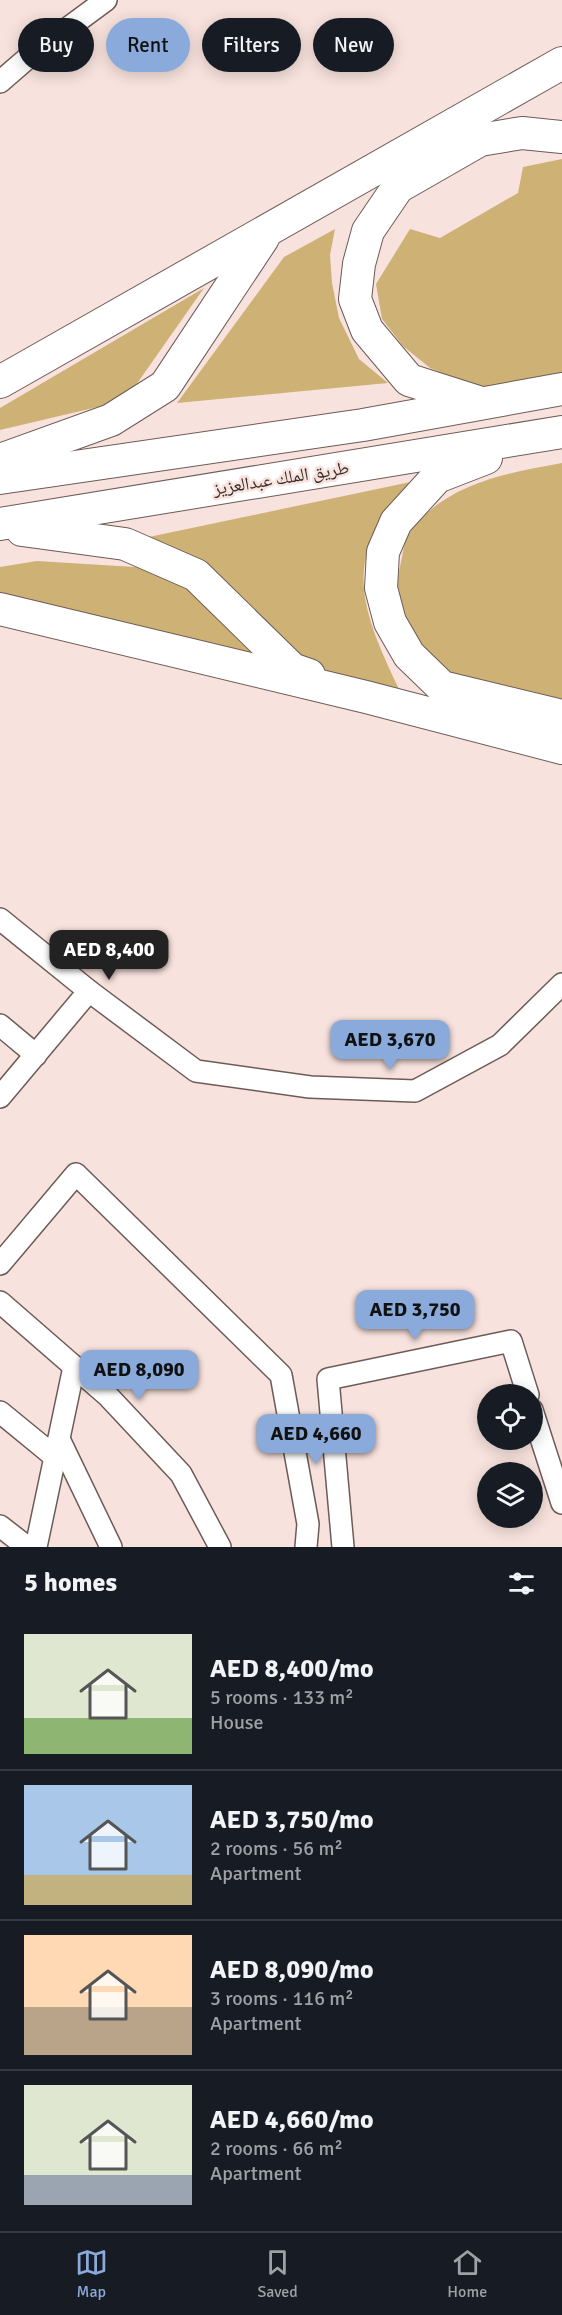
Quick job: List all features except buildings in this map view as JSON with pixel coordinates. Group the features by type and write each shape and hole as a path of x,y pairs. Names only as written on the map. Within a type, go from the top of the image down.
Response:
{"highway":[{"path":"0,382 562,63"},
{"path":"482,403 409,380 367,330 355,299 359,264 368,231 398,187 480,140 522,133 562,137"},
{"path":"0,460 111,420 165,386 267,232"},
{"path":"0,478 363,425 562,388"},
{"path":"557,433 437,477 396,522 383,552 381,588 390,622 409,655 442,687 562,716"},
{"name":"طريق الملك عبدالعزيز","path":"0,525 557,433"},
{"path":"0,525 125,544 196,575 292,669 366,696"},
{"path":"0,609 366,696 562,748"}],"street":[{"path":"0,82 30,56 106,0"},
{"path":"0,919 89,991 196,1071 310,1087 415,1091 500,1045 562,984"},
{"path":"1,1095 89,991"},
{"path":"0,1025 36,1054"},
{"path":"0,1264 76,1174 281,1375 308,1524 306,1547"},
{"path":"0,1302 108,1396 181,1474 219,1547"},
{"path":"343,1547 328,1379 511,1341 525,1384"},
{"path":"36,1547 74,1367"},
{"path":"0,1412 57,1448 111,1547"},
{"path":"543,1444 562,1503"},
{"path":"0,1526 27,1547"}],"shaded area":[{"path":"562,159 562,373 482,390 430,368 403,346 382,319 376,284 410,229 440,238 518,193 523,167"},
{"path":"335,229 330,255 332,283 339,318 359,359 388,383 177,403 284,257"},
{"path":"204,288 136,385 106,405 0,430 0,408"},
{"path":"562,463 562,710 442,679 414,638 399,605 398,580 408,535 422,518 457,492 519,471"},
{"path":"420,480 376,534 367,553 364,572 364,593 368,614 400,691 309,669 144,538"},
{"path":"37,561 167,569 231,628 262,663 0,597 0,567"}]}
